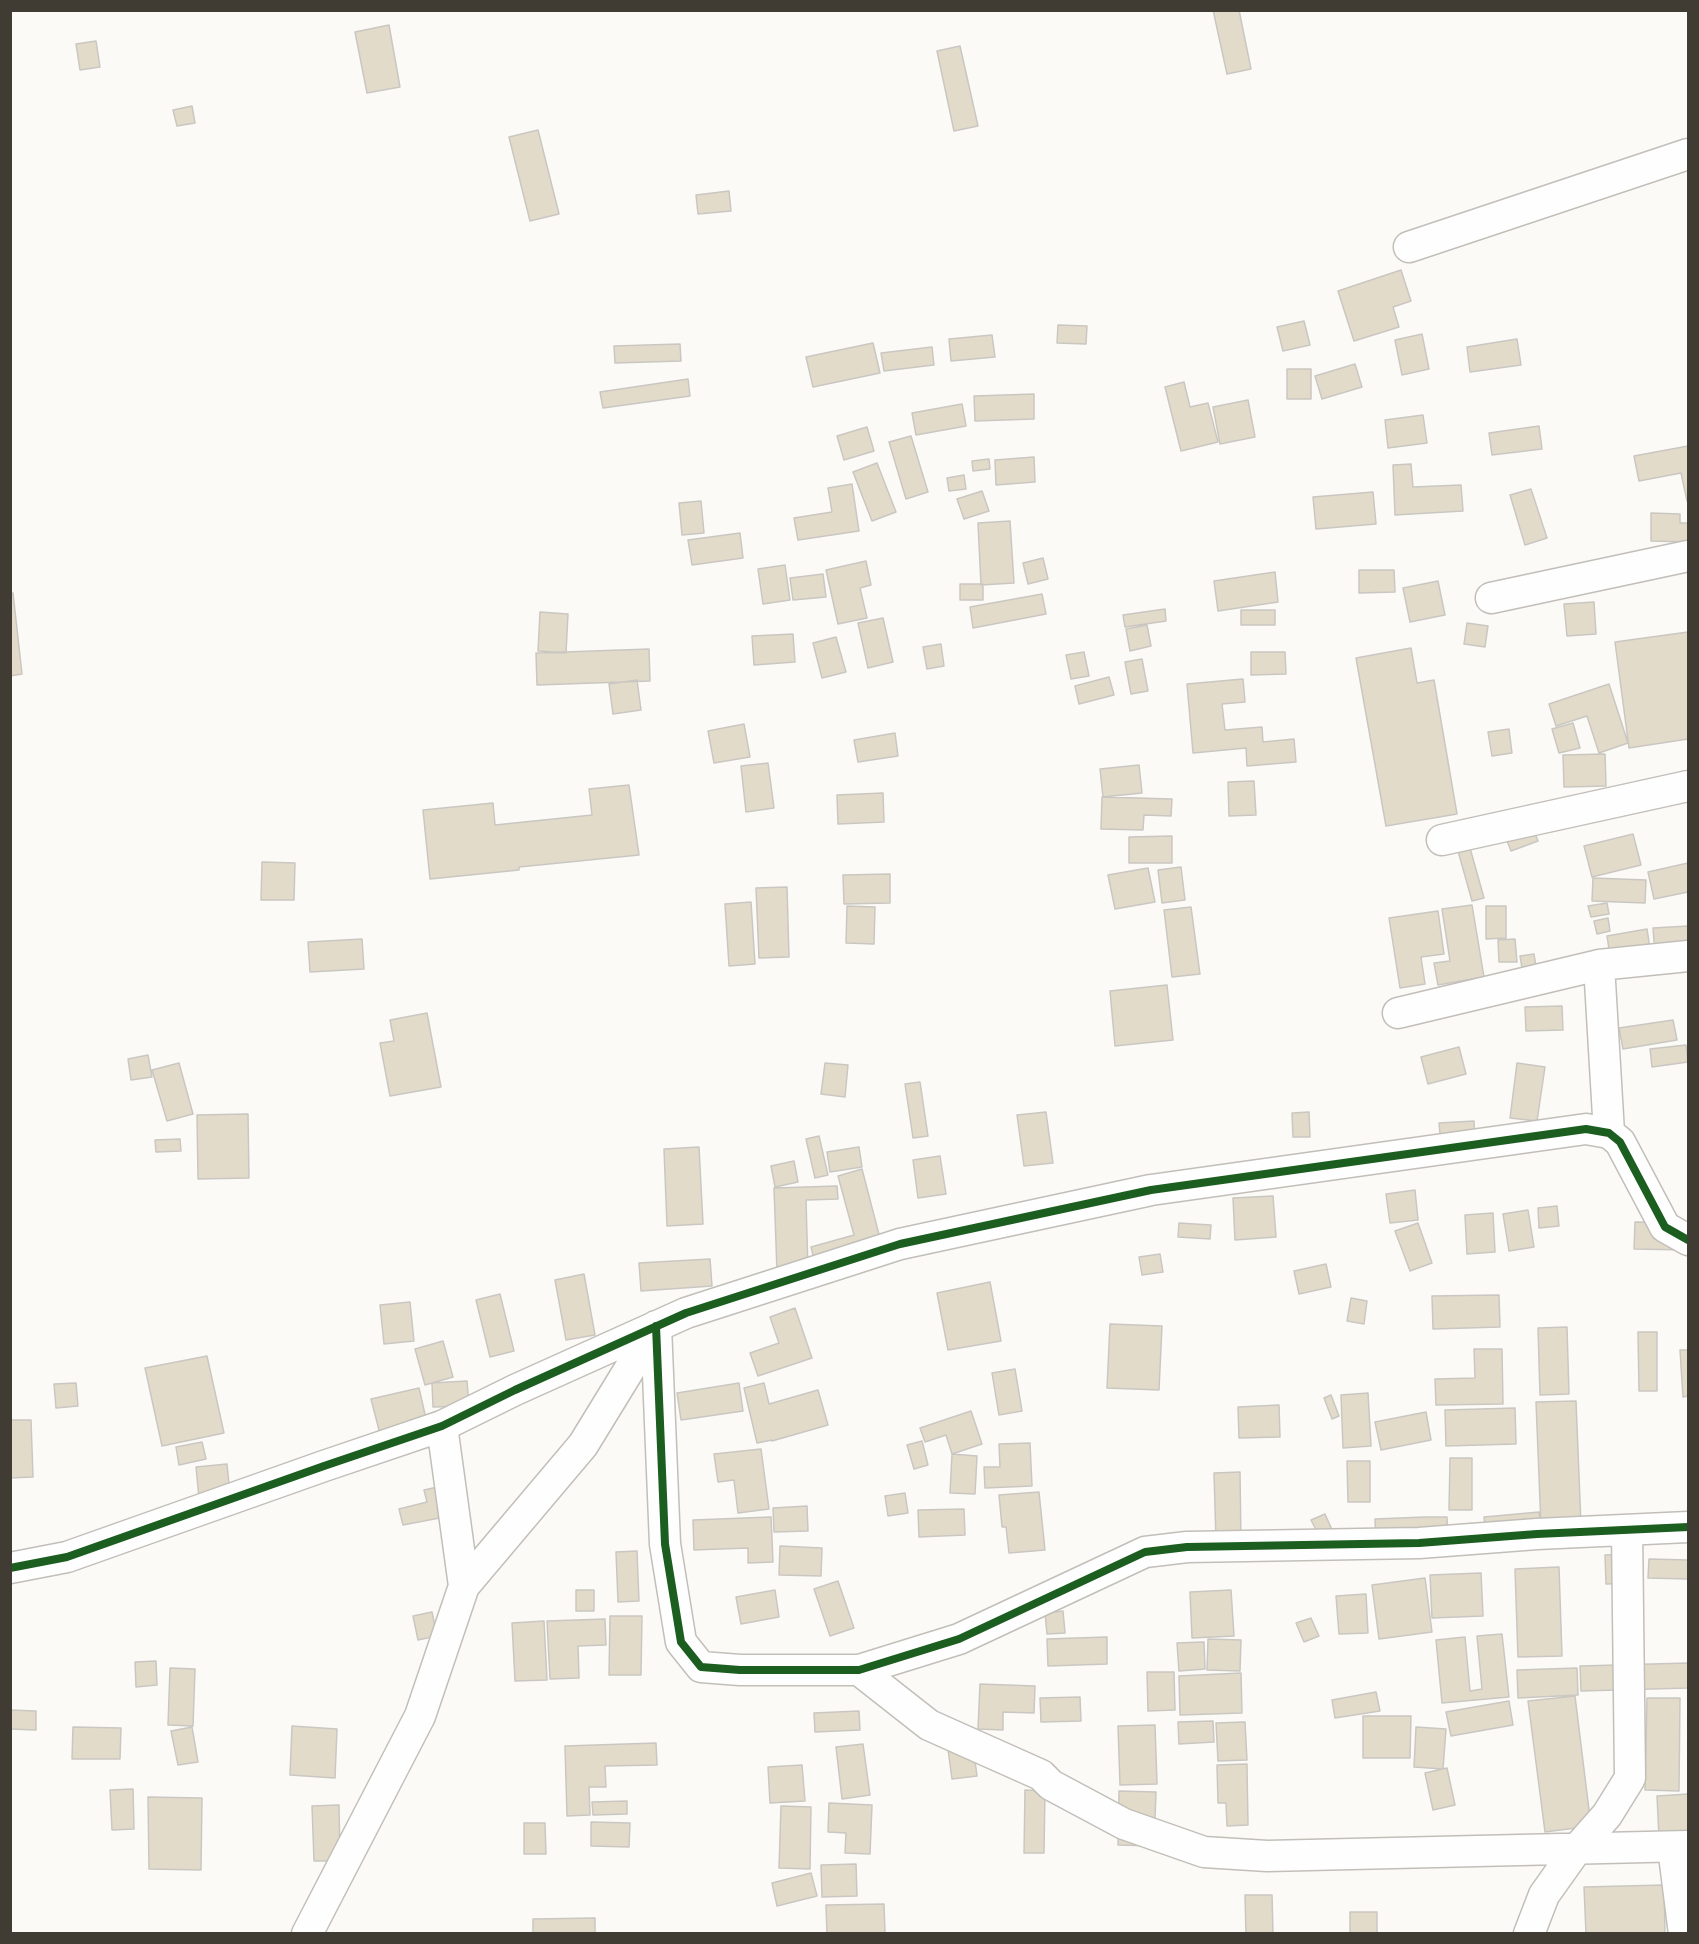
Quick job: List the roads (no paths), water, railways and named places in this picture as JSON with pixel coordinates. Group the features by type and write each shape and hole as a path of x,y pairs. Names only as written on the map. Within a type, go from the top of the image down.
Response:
{"street":[{"path":"1409,247 1689,154"},
{"path":"1491,598 1689,556"},
{"path":"1443,840 1689,786"},
{"path":"1398,1013 1599,965 1689,956"},
{"path":"1599,965 1608,1133"},
{"path":"10,1568 67,1557 442,1426 515,1390 686,1313 900,1244 1151,1190 1586,1129 1608,1133 1620,1142 1665,1227 1689,1240"},
{"path":"307,1934 420,1716 464,1586 582,1445 656,1326"},
{"path":"656,1326 665,1544 681,1642 701,1667 740,1670 859,1670 959,1640 1145,1552 1187,1547 1419,1543 1537,1534 1689,1527"},
{"path":"442,1426 464,1586"},
{"path":"1529,1934 1544,1895 1576,1850 1607,1815 1630,1779 1627,1530"},
{"path":"859,1670 929,1725 1041,1774 1051,1785 1124,1824 1204,1852 1267,1856 1681,1846 1684,1934"}]}
